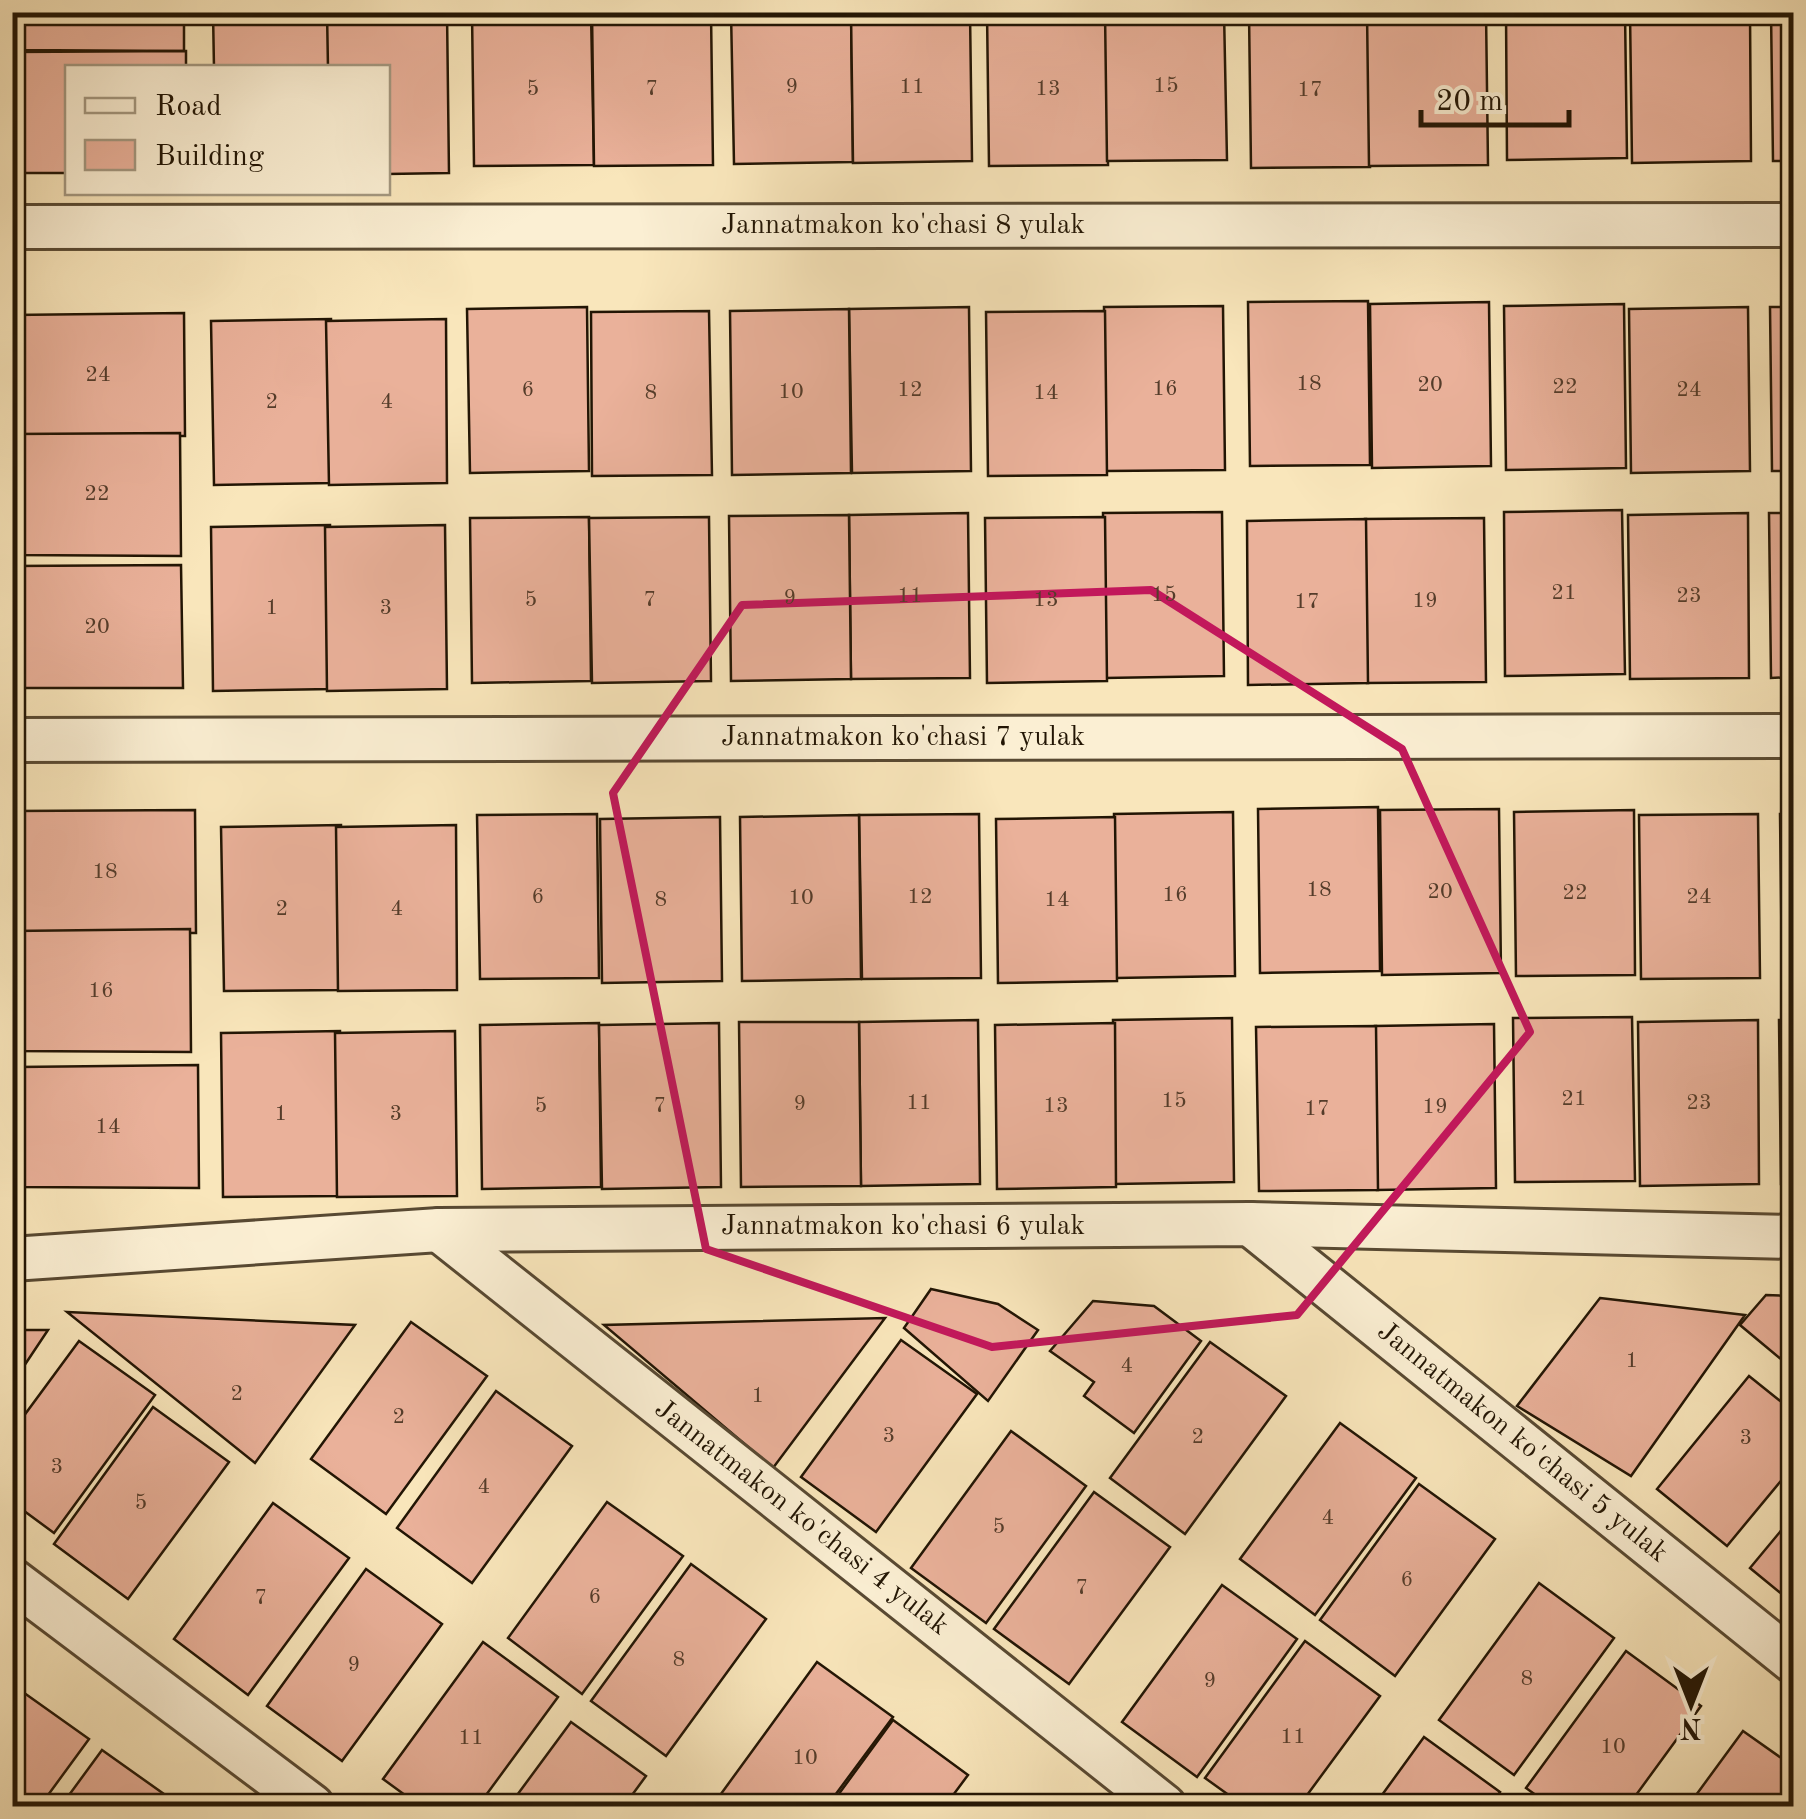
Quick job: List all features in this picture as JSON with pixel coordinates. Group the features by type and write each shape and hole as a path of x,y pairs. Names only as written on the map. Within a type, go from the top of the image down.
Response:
{"street":[{"name":"Jannatmakon ko'chasi 8 yulak","path":"12,227 1794,225"},
{"name":"Jannatmakon ko'chasi 7 yulak","path":"12,740 1794,736"},
{"name":"Jannatmakon ko'chasi 6 yulak","path":"12,1259 439,1230 1250,1224 1794,1237"},
{"name":"Jannatmakon ko'chasi 5 yulak","path":"1250,1224 1794,1662"},
{"name":"Jannatmakon ko'chasi 4 yulak","path":"439,1230 1164,1806"},
{"path":"12,1580 312,1806"}],"highlighted area":[{"path":"1151,590 1402,749 1530,1032 1297,1315 992,1347 706,1249 613,793 742,605"}],"building":[{"path":"12,12 184,12 184,51 12,50"},
{"path":"213,12 332,12 333,65 214,65"},
{"path":"327,12 447,12 449,173 390,174 390,65 328,65"},
{"path":"472,12 591,12 594,165 474,166"},
{"path":"592,12 711,12 713,165 594,166"},
{"path":"731,12 851,12 853,162 734,164"},
{"path":"851,12 970,12 972,161 853,163"},
{"path":"987,12 1107,12 1108,165 989,166"},
{"path":"1105,12 1224,12 1227,160 1107,161"},
{"path":"1249,12 1368,12 1370,167 1251,168"},
{"path":"1367,12 1486,12 1488,165 1369,166"},
{"path":"1506,12 1625,12 1627,158 1507,160"},
{"path":"1630,12 1750,12 1751,161 1632,163"},
{"path":"1771,12 1794,12 1794,161 1773,161"},
{"path":"186,51 186,65 65,65 65,173 12,173 12,52"},
{"path":"1368,301 1370,465 1250,466 1248,302"},
{"path":"1489,302 1491,466 1372,468 1370,304"},
{"path":"1624,304 1626,468 1506,470 1504,306"},
{"path":"1223,306 1225,470 1106,471 1104,307"},
{"path":"587,307 589,471 470,473 467,309"},
{"path":"969,307 971,471 852,473 849,309"},
{"path":"1748,307 1750,471 1631,473 1629,309"},
{"path":"1770,307 1794,307 1794,471 1772,471"},
{"path":"849,309 851,473 732,475 730,311"},
{"path":"709,311 712,475 592,476 591,312"},
{"path":"1105,311 1107,475 988,476 986,312"},
{"path":"184,313 185,436 12,435 12,315"},
{"path":"331,319 333,483 214,485 211,321"},
{"path":"446,319 447,483 329,485 326,321"},
{"path":"180,433 181,556 12,555 12,434"},
{"path":"1622,510 1625,674 1505,676 1504,512"},
{"path":"1222,512 1224,676 1105,678 1103,513"},
{"path":"968,513 970,678 851,679 849,515"},
{"path":"1748,513 1749,678 1630,679 1628,515"},
{"path":"1769,513 1794,513 1794,677 1771,678"},
{"path":"849,515 851,679 731,681 729,516"},
{"path":"589,517 591,681 472,683 470,518"},
{"path":"709,517 711,681 592,683 589,518"},
{"path":"1105,517 1107,681 987,683 985,518"},
{"path":"1484,518 1486,682 1367,683 1365,519"},
{"path":"1366,519 1368,683 1248,685 1247,521"},
{"path":"330,525 332,689 213,691 211,527"},
{"path":"445,525 447,689 327,691 325,527"},
{"path":"181,565 183,688 12,688 12,566"},
{"path":"1378,807 1380,971 1260,973 1258,809"},
{"path":"1499,809 1501,973 1382,975 1380,810"},
{"path":"195,810 196,933 14,932 15,811"},
{"path":"1634,810 1635,975 1516,976 1514,812"},
{"path":"1233,812 1235,976 1116,978 1114,814"},
{"path":"597,814 599,978 480,979 477,815"},
{"path":"979,814 981,978 862,979 859,815"},
{"path":"1758,814 1760,978 1641,979 1639,815"},
{"path":"1780,814 1794,814 1794,978 1782,978"},
{"path":"859,815 861,979 742,981 740,817"},
{"path":"720,817 722,981 602,983 600,819"},
{"path":"1115,817 1117,981 998,983 996,819"},
{"path":"341,825 343,990 224,991 221,827"},
{"path":"456,825 457,990 338,991 336,827"},
{"path":"190,929 191,1052 12,1051 12,931"},
{"path":"1632,1017 1635,1181 1515,1182 1513,1018"},
{"path":"1232,1018 1234,1182 1115,1184 1113,1020"},
{"path":"978,1020 980,1184 861,1186 859,1022"},
{"path":"1758,1020 1759,1184 1640,1186 1638,1022"},
{"path":"1779,1020 1794,1020 1794,1184 1781,1184"},
{"path":"739,1022 859,1022 861,1186 741,1187"},
{"path":"599,1023 601,1187 482,1189 480,1025"},
{"path":"719,1023 721,1187 602,1189 599,1025"},
{"path":"1115,1023 1116,1187 997,1189 995,1025"},
{"path":"1494,1024 1496,1188 1377,1190 1375,1026"},
{"path":"1376,1026 1378,1190 1259,1191 1256,1027"},
{"path":"340,1031 342,1196 223,1197 221,1033"},
{"path":"455,1031 457,1196 337,1197 335,1033"},
{"path":"198,1065 199,1188 17,1187 18,1067"},
{"path":"931,1289 998,1304 1038,1330 988,1401 904,1328"},
{"path":"1766,1295 1794,1296 1794,1370 1740,1325"},
{"path":"1600,1298 1745,1315 1631,1476 1517,1406"},
{"path":"1093,1301 1154,1306 1201,1341 1134,1433 1084,1396 1094,1382 1050,1351"},
{"path":"67,1312 355,1325 255,1463"},
{"path":"885,1318 773,1468 604,1325"},
{"path":"411,1322 487,1376 386,1514 311,1459"},
{"path":"12,1330 48,1330 12,1384"},
{"path":"901,1340 977,1394 876,1532 801,1477"},
{"path":"79,1341 155,1395 54,1533 12,1502 12,1432"},
{"path":"1210,1342 1286,1396 1185,1534 1110,1478"},
{"path":"1749,1376 1794,1412 1794,1465 1727,1546 1657,1489"},
{"path":"496,1391 572,1446 472,1583 397,1528"},
{"path":"153,1407 229,1462 128,1599 54,1544"},
{"path":"1340,1423 1416,1478 1315,1615 1240,1559"},
{"path":"1011,1431 1086,1486 986,1623 911,1568"},
{"path":"1419,1484 1495,1539 1395,1676 1320,1620"},
{"path":"1094,1492 1170,1547 1069,1684 994,1629"},
{"path":"607,1502 683,1556 582,1694 508,1638"},
{"path":"273,1503 349,1558 248,1695 174,1639"},
{"path":"1794,1515 1794,1604 1750,1568"},
{"path":"691,1564 766,1619 666,1756 591,1701"},
{"path":"366,1569 442,1624 342,1761 267,1706"},
{"path":"1539,1583 1614,1638 1514,1775 1439,1720"},
{"path":"1222,1585 1297,1639 1197,1777 1122,1722"},
{"path":"1305,1641 1380,1696 1299,1806 1244,1806 1205,1778"},
{"path":"483,1642 558,1697 478,1806 420,1806 383,1779"},
{"path":"1626,1651 1701,1706 1628,1806 1551,1806 1526,1788"},
{"path":"817,1662 893,1717 827,1806 728,1806 718,1798"},
{"path":"13,1685 89,1739 40,1806 12,1806"},
{"path":"893,1720 968,1775 945,1806 830,1806"},
{"path":"571,1722 646,1776 624,1806 509,1806"},
{"path":"1743,1731 1794,1767 1794,1806 1688,1806"},
{"path":"1424,1737 1500,1792 1489,1806 1374,1806"},
{"path":"102,1750 178,1804 61,1806"}]}
